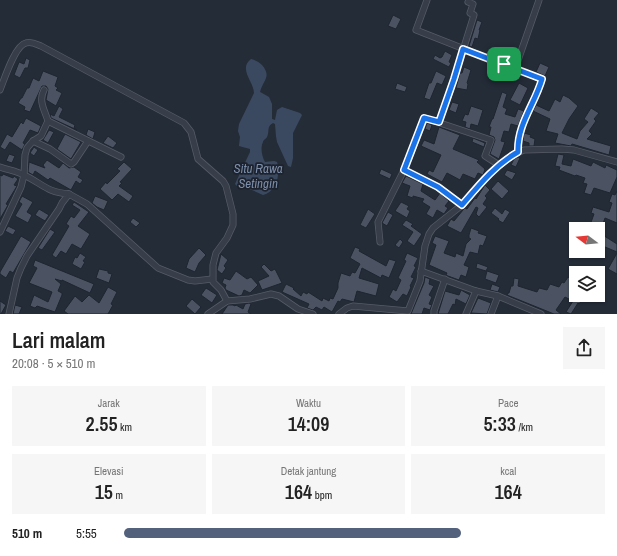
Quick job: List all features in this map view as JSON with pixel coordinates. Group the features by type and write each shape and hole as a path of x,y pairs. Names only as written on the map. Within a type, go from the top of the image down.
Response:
{"street":[{"path":"427,0 416,30 542,79 539,89 525,118 518,140 518,152"},
{"path":"439,122 474,15 470,13 473,4 468,2 469,0"},
{"path":"515,69 539,0"},
{"path":"0,90 15,54 21,45 31,42 184,123 192,132 198,159 223,181 226,186 233,214 233,225 231,231 216,253 212,279 221,290 227,301"},
{"path":"0,232 21,187 27,148 33,141 41,136 48,121 41,100 41,95 44,90"},
{"path":"380,242 378,222 404,170 424,118 491,140 485,156 499,165"},
{"path":"48,121 121,157"},
{"path":"33,141 50,149 71,164 74,162 88,141"},
{"path":"339,314 347,308 353,306 407,312 420,281 425,246 429,234 433,228 462,205 481,182 499,165 518,152 532,149 574,150 617,162"},
{"path":"0,167 24,175 44,188 57,193 69,194 87,204 158,268 188,280 195,281 212,279"},
{"path":"404,170 438,187 462,205"},
{"path":"9,314 17,278 27,256 69,194"},
{"path":"421,272 445,279 476,291 498,296 541,314"},
{"path":"434,314 445,279"},
{"path":"466,314 476,291"},
{"path":"208,314 227,301 250,299 271,294 275,294 298,309 313,314"},
{"path":"491,314 498,296"}],"water":[{"name":"Situ Rawa Setingin","path":"251,59 257,61 265,69 267,76 260,92 269,97 272,104 272,119 275,120 277,110 282,107 302,115 293,133 293,158 291,167 288,166 277,142 275,124 273,123 269,128 267,137 262,144 262,155 265,162 277,162 278,177 271,190 263,195 235,184 250,152 250,149 239,146 240,137 238,131 239,124 254,93 246,71 247,63"}],"building":[{"path":"393,15 401,19 396,29 388,26"},
{"path":"477,20 482,22 478,39 475,38 472,47 469,46"},
{"path":"445,51 452,55 449,62 451,63 449,67 433,59 435,55 440,58 442,57"},
{"path":"26,58 30,60 28,68 25,68 20,78 14,75 19,62 24,64"},
{"path":"540,63 549,67 545,76 536,72"},
{"path":"464,67 471,70 467,83 467,90 456,88 460,73 462,73"},
{"path":"43,71 58,77 55,86 58,88 56,90 62,93 56,106 46,100 48,89 46,86 42,86 30,112 24,110 25,107 18,103 27,88 29,88 33,78 39,81"},
{"path":"436,71 446,76 442,85 437,83 430,100 424,98 429,83 431,83"},
{"path":"397,83 407,87 405,92 395,89"},
{"path":"519,83 528,88 520,105 510,100"},
{"path":"502,92 507,94 503,107 507,109 505,114 515,117 518,109 524,111 518,126 511,124 509,132 504,131 501,141 505,142 499,159 490,154 495,140 494,137 489,135 491,127 489,127"},
{"path":"563,95 578,106 562,133 577,139 580,131 588,122 584,119 591,108 599,113 594,119 596,121 589,131 592,134 587,139 611,146 609,155 572,144 571,146 555,143 558,134 546,131 550,119 533,111 536,105 549,111 555,99 560,102"},
{"path":"452,102 459,104 456,113 449,110"},
{"path":"59,106 63,109 59,117 75,125 74,128 77,130 51,118 50,114 54,116"},
{"path":"471,106 483,110 478,126 471,124 470,129 465,127 466,122 462,121 465,114 468,115"},
{"path":"26,118 41,126 38,133 30,130 23,143 25,144 22,150 10,142 5,150 0,147 7,134 12,137 21,122 23,124"},
{"path":"427,123 432,125 430,131 425,129"},
{"path":"439,127 460,135 453,149 479,160 477,162 485,169 483,175 478,173 475,179 463,174 460,180 447,173 442,182 427,174 429,170 433,172 441,155 421,146 424,140 434,144"},
{"path":"88,129 95,132 93,139 86,135"},
{"path":"49,130 54,132 48,143 43,140"},
{"path":"524,133 531,135 530,137 535,139 534,146 529,146 529,143 523,141"},
{"path":"65,134 81,142 71,159 57,149"},
{"path":"108,136 117,143 113,148 103,143"},
{"path":"473,138 485,143 484,147 472,142"},
{"path":"34,147 38,150 34,156 30,153"},
{"path":"9,154 15,156 12,163 6,161"},
{"path":"558,154 564,155 562,164 571,166 573,159 591,166 593,162 605,168 606,165 617,170 617,177 610,193 594,188 591,195 584,193 587,184 583,183 585,178 559,170 560,167 555,166"},
{"path":"518,157 520,158 516,167 511,165 514,159"},
{"path":"47,160 59,168 63,163 69,168 74,167 81,172 78,177 83,180 80,184 76,181 71,190 50,178 48,180 35,171 33,175 28,172 29,162 45,168 43,165"},
{"path":"124,162 132,169 120,182 122,183 119,186 133,196 129,202 118,194 112,200 100,189 120,171 117,169"},
{"path":"381,169 392,174 390,179 379,174"},
{"path":"507,170 516,173 512,180 504,175"},
{"path":"3,174 13,178 14,176 18,179 14,185 17,186 6,204 8,205 0,219 0,175 2,176"},
{"path":"406,176 423,184 421,191 435,200 440,193 449,201 445,206 448,208 444,214 437,210 433,218 426,214 430,207 422,202 424,199 407,196 410,186 402,183"},
{"path":"498,181 509,191 502,199 491,189"},
{"path":"485,185 490,190 485,196 487,198 483,204 487,207 479,217 476,214 478,208 476,207 461,233 447,226 451,219 454,221 465,208 467,209"},
{"path":"617,191 617,223 605,218 604,222 591,222 594,214 591,213 593,207 609,212 612,203 609,202 612,194 615,195"},
{"path":"22,196 33,202 27,212 32,215 28,223 15,216 22,204 19,202"},
{"path":"95,196 108,201 104,210 92,203"},
{"path":"74,202 89,212 78,226 90,234 81,249 72,244 66,254 61,251 56,258 52,255 69,226 66,224 71,216 74,218 80,210 72,205"},
{"path":"401,202 409,206 407,209 410,211 407,218 395,211"},
{"path":"495,208 502,214 505,209 510,212 503,223 491,213"},
{"path":"39,209 49,215 45,221 35,215"},
{"path":"368,209 375,214 366,228 360,225"},
{"path":"388,212 393,215 387,226 382,223"},
{"path":"133,218 140,223 136,227 130,222"},
{"path":"406,220 413,224 411,226 422,234 414,246 407,241 413,232 402,225"},
{"path":"8,226 16,230 13,235 5,231"},
{"path":"471,228 479,231 478,233 487,236 483,246 480,245 478,254 470,252 464,265 469,267 466,277 461,275 459,280 446,275 447,273 429,265 436,245 432,243 435,236 449,241 444,253 455,257 456,253 463,256 466,244 471,239 469,238 469,235"},
{"path":"50,229 55,232 42,250 38,248"},
{"path":"21,236 31,242 13,273 10,271 6,278 0,274 0,272"},
{"path":"605,236 617,244 617,252 605,247"},
{"path":"400,239 403,242 399,248 395,245"},
{"path":"355,247 360,249 359,251 386,266 389,259 396,261 389,278 382,275 381,278 362,268 359,278 379,284 376,296 357,291 354,302 342,299 340,302 338,301 332,312 324,307 322,310 316,307 313,310 307,308 309,304 282,292 286,284 294,288 293,289 301,296 303,292 307,294 308,292 322,301 323,298 329,301 330,298 333,299 338,288 341,273 350,276 352,272 355,273 360,264 350,258"},
{"path":"199,248 206,255 199,263 195,272 186,268 189,259"},
{"path":"80,253 86,257 83,261 85,262 81,269 72,264 75,257 77,258"},
{"path":"407,253 418,258 414,266 416,267 411,277 414,278 407,296 403,294 397,302 389,297 393,289 396,291 401,280 398,278 406,261 404,260"},
{"path":"617,253 617,274 608,269"},
{"path":"221,254 228,260 224,266 226,268 222,274 217,270"},
{"path":"35,260 94,284 90,293 62,280 55,279 61,284 58,291 62,293 62,295 55,312 37,306 35,308 30,306 34,295 48,302 52,292 29,283 37,268 33,266"},
{"path":"477,263 488,267 486,271 476,268"},
{"path":"264,264 271,271 275,269 282,283 262,290 258,281 269,276 261,267"},
{"path":"99,269 108,271 108,273 112,274 109,283 96,278"},
{"path":"236,271 247,279 251,277 258,285 250,293 244,290 242,295 239,296 226,290 226,285 222,283 224,278 230,280"},
{"path":"487,271 499,275 496,283 485,279"},
{"path":"425,277 430,279 429,284 434,286 429,295 432,297 429,304 432,305 430,310 424,308 422,314 411,314 424,283"},
{"path":"514,278 519,279 518,286 537,292 539,288 547,290 550,284 559,287 562,282 564,283 569,278 569,299 565,297 556,310 561,314 554,314 507,295 511,286 513,286"},
{"path":"492,284 500,287 498,292 490,290"},
{"path":"108,287 117,292 111,304 113,305 108,314 68,314 64,311 75,296 82,302 89,295 99,303"},
{"path":"206,288 217,295 212,303 201,295"},
{"path":"461,290 470,295 466,304 456,299 455,305 453,304 448,314 438,314 445,291 459,295"},
{"path":"478,298 491,303 487,314 471,313"},
{"path":"192,299 201,307 195,314 186,306"},
{"path":"0,301 6,305 1,314 0,314"},
{"path":"572,302 581,302 579,304 578,303 571,314 566,312"},
{"path":"245,304 251,304 248,312 251,314 222,314 228,305 236,305 243,309"},
{"path":"15,305 22,307 19,314 13,314"}],"route":[{"path":"463,49 504,64 542,79 536,97 531,104 521,130 518,140 518,152 512,155 488,175 462,205 438,187 404,170 424,118 439,122 463,49"}]}
